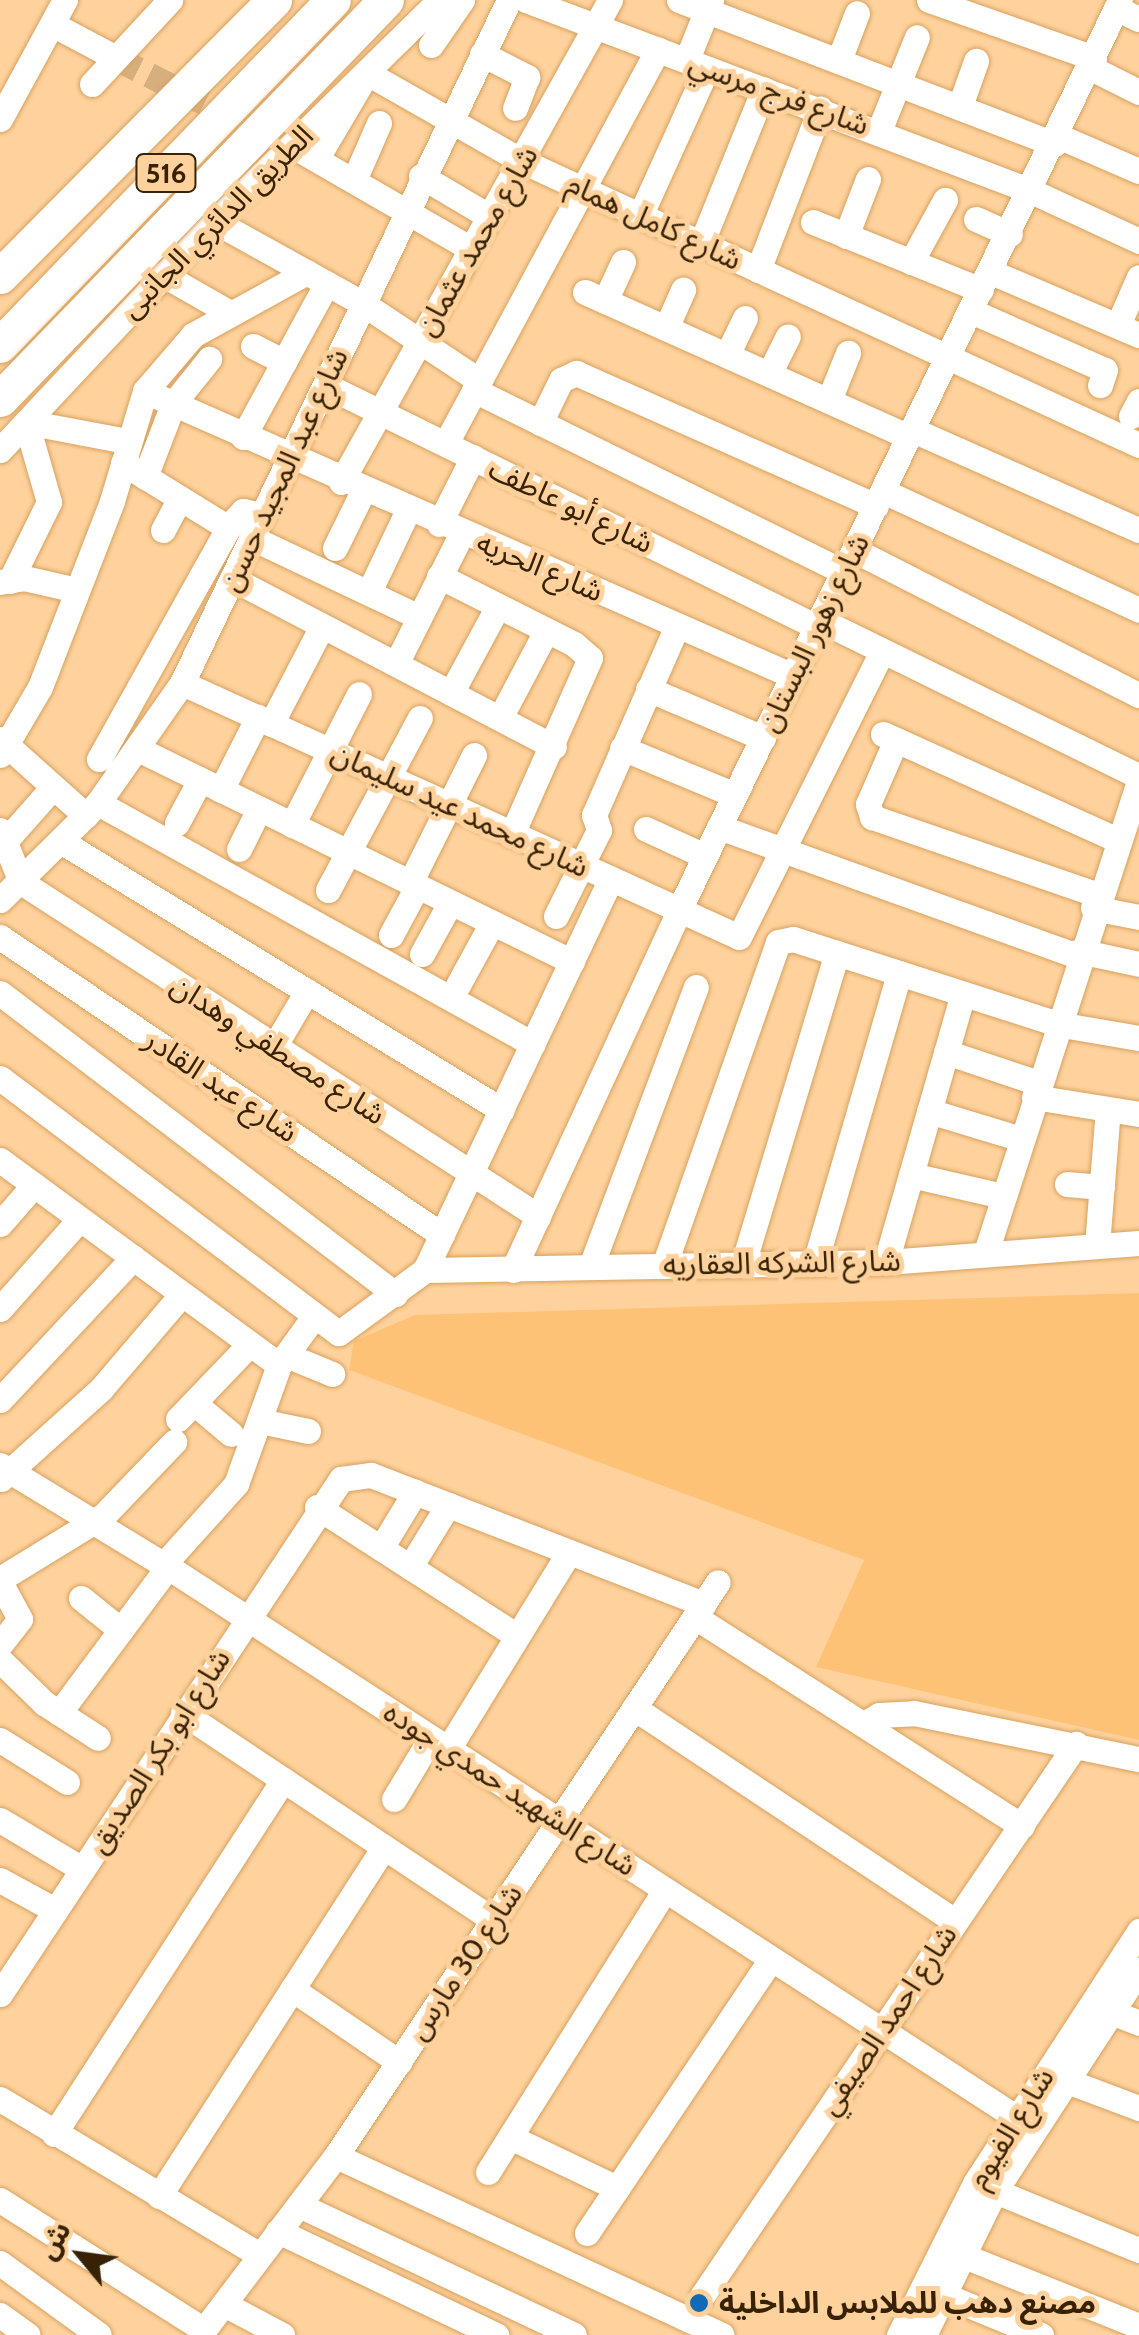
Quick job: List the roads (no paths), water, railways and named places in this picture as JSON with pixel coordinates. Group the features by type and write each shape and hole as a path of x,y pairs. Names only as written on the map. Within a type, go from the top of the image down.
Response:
{"highway":[{"name":"516","path":"0,276 274,0"},
{"name":"516","path":"0,346 332,0"},
{"path":"13,411 386,0"}],"street":[{"path":"0,119 65,0"},
{"name":"الطريق الدائري الجانبى","path":"0,450 13,411 162,274 440,0"},
{"path":"432,44 462,0"},
{"name":"شارع عبد المجيد حسن","path":"0,900 92,810 140,750 182,683 233,579 248,526 325,385 420,176 510,0"},
{"name":"شارع فرج مرسي","path":"526,0 1031,191 1139,241"},
{"name":"شارع محمد عثمان","path":"335,548 352,486 380,412 599,28 610,0"},
{"path":"679,0 709,5 898,83 1139,171"},
{"path":"928,0 1092,62 1139,92"},
{"path":"92,84 167,1"},
{"path":"640,216 697,63 709,5"},
{"name":"شارع زهور البستان","path":"513,1270 762,738 1092,62 1125,9"},
{"path":"839,60 857,14"},
{"path":"52,24 116,58"},
{"path":"879,132 917,38"},
{"path":"446,443 658,50"},
{"path":"482,54 527,77 515,108"},
{"path":"960,106 976,61"},
{"path":"317,158 367,73"},
{"name":"شارع كامل همام","path":"367,73 522,162 1139,445"},
{"path":"701,244 764,89"},
{"path":"758,270 820,110"},
{"path":"355,178 379,123"},
{"path":"291,146 355,178 471,249"},
{"path":"420,176 490,217"},
{"path":"846,236 868,180"},
{"path":"911,262 945,200"},
{"path":"976,220 1010,234"},
{"path":"214,221 362,302 477,386 540,423 1139,694"},
{"path":"813,222 981,291 1128,330 1139,277"},
{"path":"622,262 595,296 829,400 1139,530"},
{"path":"162,274 230,313"},
{"path":"132,461 145,391 193,334 230,313 317,278"},
{"path":"243,438 284,362 317,278"},
{"path":"666,328 683,290"},
{"path":"981,291 1105,370 1100,384"},
{"path":"727,355 745,318"},
{"path":"769,374 788,336"},
{"path":"253,346 284,362"},
{"path":"829,400 848,354"},
{"path":"209,359 132,461 76,590 40,687 3,747 52,787 92,810 533,1044"},
{"path":"540,423 561,380 576,373 1139,610"},
{"name":"شارع أبو عاطف","path":"325,385 1139,778"},
{"name":"شارع الحريه","path":"145,391 287,459 793,676"},
{"path":"13,411 132,461 180,498 248,526 419,617"},
{"path":"5,582 49,502 13,411"},
{"path":"396,664 440,576 450,528 473,457"},
{"path":"163,530 180,498"},
{"path":"369,592 408,510"},
{"path":"99,758 248,526"},
{"path":"440,576 583,649 589,670 512,834"},
{"path":"5,582 24,578 76,590"},
{"path":"233,579 554,746"},
{"path":"452,693 498,606"},
{"path":"177,822 265,721 322,626"},
{"path":"556,916 598,830 594,815 677,626"},
{"path":"500,718 546,630"},
{"path":"782,850 882,651"},
{"name":"شارع محمد عيد سليمان","path":"182,683 738,936 782,850"},
{"path":"648,689 762,738"},
{"path":"292,825 359,694"},
{"path":"328,890 420,718"},
{"path":"1126,830 888,736 868,804 872,817 1139,917"},
{"path":"622,748 735,795"},
{"path":"140,750 572,962"},
{"path":"391,935 474,755"},
{"path":"986,1252 1095,901 1126,830 1139,778"},
{"path":"21,882 2,839 52,787"},
{"path":"239,849 258,809"},
{"path":"719,827 1078,954 1139,964"},
{"path":"646,829 706,856"},
{"path":"62,842 502,1110"},
{"path":"0,1078 312,1319 339,1334 425,1270 611,879"},
{"name":"شارع مصطفي وهدان","path":"21,882 470,1176 538,1216"},
{"path":"422,954 450,903"},
{"path":"458,986 492,923"},
{"name":"شارع عبد القادر","path":"0,938 442,1235"},
{"path":"664,1266 772,948 793,939 1056,1024 1139,1038"},
{"path":"742,1264 837,953"},
{"path":"815,1263 899,974"},
{"path":"591,1266 696,988"},
{"path":"274,1047 307,992"},
{"path":"0,993 396,1294"},
{"path":"886,1262 962,994"},
{"path":"946,1052 1036,1090 1139,1114"},
{"path":"1097,1245 1108,1109"},
{"path":"929,1111 1021,1140"},
{"path":"0,1160 250,1344 283,1360 332,1374"},
{"path":"911,1175 1003,1196"},
{"path":"1068,1184 1102,1187"},
{"path":"0,1224 34,1185"},
{"path":"0,1309 80,1219"},
{"name":"شارع الشركه العقاريه","path":"425,1270 886,1262 1139,1243"},
{"path":"0,1400 134,1258"},
{"path":"4,1472 101,1389 182,1294"},
{"path":"60,1712 166,1566 236,1484 283,1360 312,1319"},
{"path":"0,1645 20,1619 0,1580 94,1522 250,1344"},
{"path":"260,1421 308,1431"},
{"path":"182,1422 231,1434"},
{"name":"شارع الشهيد حمدي جوده","path":"4,1472 166,1566 1017,2118"},
{"name":"شارع ابو بكر الصديق","path":"1,1989 317,1507 341,1479 356,1474 414,1492"},
{"path":"380,1548 414,1492 569,1552 699,1610 864,1724 1022,1826"},
{"path":"410,1567 448,1505"},
{"path":"317,1507 517,1636"},
{"path":"394,1800 517,1636 569,1552"},
{"name":"شارع 30 مارس","path":"202,2332 336,2156 718,1582"},
{"path":"80,1598 121,1630"},
{"path":"0,1660 60,1712 98,1738"},
{"path":"634,1708 954,1921"},
{"path":"183,1713 494,1920"},
{"path":"864,1724 879,1715 914,1713 1139,1759"},
{"path":"0,1740 67,1782"},
{"name":"شارع احمد الصيفي","path":"702,2296 1076,1744"},
{"path":"54,2134 283,1780"},
{"path":"0,1820 82,1869"},
{"path":"159,2196 384,1847"},
{"path":"0,1880 55,1910"},
{"path":"488,2172 665,1890"},
{"name":"شارع الفيوم","path":"899,2335 975,2183 1139,1931"},
{"path":"586,2233 771,1959"},
{"name":"شارع الفيوم","path":"924,2335 996,2192 1139,1970"},
{"path":"292,1989 398,2062"},
{"path":"1112,2012 1139,2022"},
{"path":"1067,2080 1139,2108"},
{"path":"0,2099 260,2256"},
{"path":"510,2137 617,2188"},
{"path":"336,2156 722,2335"},
{"path":"996,2192 1136,2241"},
{"path":"0,2200 202,2332"},
{"path":"298,2205 574,2335"},
{"path":"278,2232 496,2335"},
{"path":"964,2256 1139,2326"},
{"path":"0,2263 99,2335"},
{"path":"944,2296 1041,2335"},
{"path":"224,2304 282,2335"},
{"path":"0,2315 28,2335"}],"tunnel":[{"path":"116,58 291,146"}],"place":[{"name":"مصنع دهب للملابس الداخلية","path":"699,2303"}]}
